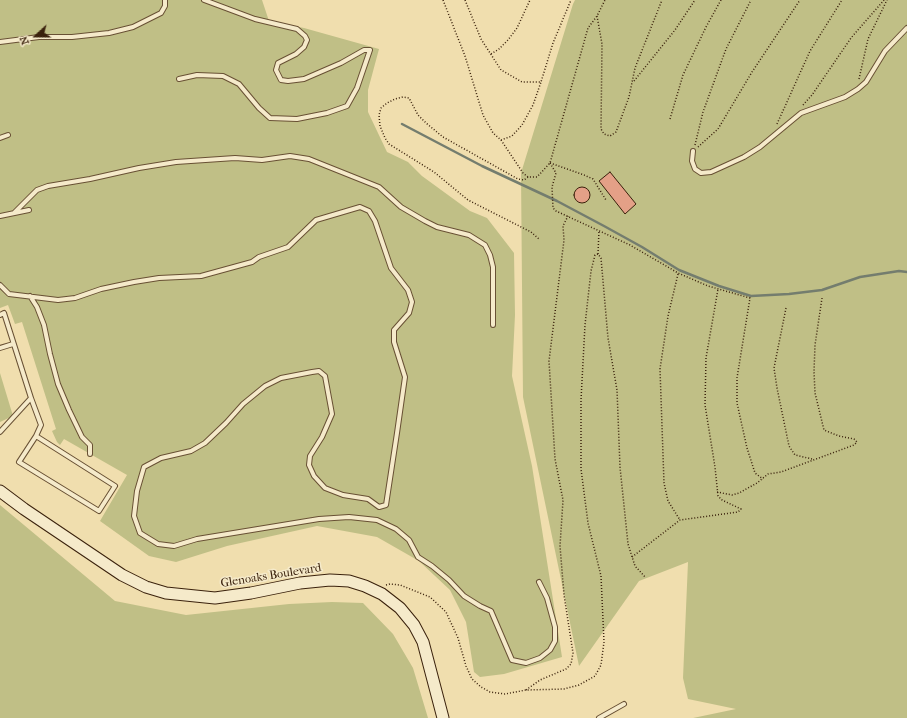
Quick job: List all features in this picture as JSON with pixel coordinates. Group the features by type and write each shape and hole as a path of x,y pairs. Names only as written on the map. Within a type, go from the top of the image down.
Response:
{"street":[{"name":"Glenoaks Boulevard","path":"0,491 24,509 122,575 146,587 166,593 215,598 251,594 300,583 330,580 349,581 365,586 382,594 400,608 414,625 423,642 443,718"}],"lane":[{"path":"0,42 39,37 72,37 109,33 133,27 161,13 165,6 165,0"},
{"path":"180,79 197,75 223,76 240,84 259,108 270,118 297,118 327,113 347,106 357,88 370,50 364,50 340,63 304,79 288,81 281,80 276,70 278,63 304,48 307,40 305,36 297,29 254,19 204,0"},
{"path":"693,151 692,161 695,169 701,173 710,172 744,157 760,147 801,113 845,97 856,91 866,82 885,51 907,28"},
{"path":"0,138 8,135"},
{"path":"14,213 36,190 48,186 90,179 139,168 176,162 235,158 262,160 290,156 309,159 379,187 401,207 425,221 437,227 469,235 485,245 490,255 493,267 493,325"},
{"path":"0,285 8,294 58,300 75,298 101,289 134,282 159,278 200,276 238,267 252,262 259,257 288,247 316,220 360,207 369,211 391,268 408,290 412,302 409,313 394,330 394,342 404,377 386,505 379,507 368,499 343,495 325,488 314,476 309,465 310,456 322,437 332,414 325,376 319,371 281,378 265,386 242,404 226,423 205,443 191,451 161,458 144,467 137,491 134,516 140,533 158,544 174,546 197,539 319,519 350,518 377,520 396,529 409,540 418,557 449,580 464,596 491,611 512,660 526,663 540,658 550,650 555,641 555,627 547,598 539,582"},
{"path":"0,216 29,210"},
{"path":"30,296 37,307 44,325 58,384 82,437 90,445 90,454"},
{"path":"0,314 4,313 31,398 42,424 19,462 99,512 115,486 36,436"},
{"path":"0,348 14,344"},
{"path":"0,432 31,398"},
{"path":"599,718 624,704"}],"path":[{"path":"443,0 465,56 483,114 493,133 501,140 523,173 528,177"},
{"path":"465,0 480,39 501,70 522,82 540,82"},
{"path":"490,54 499,49 517,28 530,0"},
{"path":"501,140 512,136 522,125 533,105 553,43 571,0"},
{"path":"539,239 532,232 468,200 434,172 389,144 380,126 379,115 381,108 387,103 403,97 409,98 418,115 443,137 518,179 524,180 528,177 537,177 550,163 588,28 597,16 605,0"},
{"path":"597,16 602,44 600,120 601,129 604,134 610,136 616,132 629,97 635,68 662,0"},
{"path":"632,82 675,30 695,0"},
{"path":"670,119 683,74 720,0"},
{"path":"693,151 703,112 726,49 751,0"},
{"path":"693,151 718,129 752,72 800,0"},
{"path":"773,136 810,51 842,0"},
{"path":"803,106 851,38 884,0"},
{"path":"856,91 868,39 887,0"},
{"path":"550,163 556,173 552,187 553,208 556,211 630,245 678,273 718,289 750,298 737,378 738,403 747,448 755,473 763,479"},
{"path":"550,163 593,179 606,200"},
{"path":"526,690 540,680 566,669 571,664 572,653 564,595 560,546 563,500 555,459 549,361 564,240 563,226 568,216"},
{"path":"599,230 598,254 600,258 608,338 617,390 620,467 628,544 635,566 646,578"},
{"path":"373,590 390,584 400,585 430,597 446,612 458,638 466,666 472,679 481,687 490,692 505,694 526,690 564,689 579,685 595,676 601,664 604,642 601,576 588,523 581,469 581,400 585,325 591,271 595,255 598,254"},
{"path":"678,273 668,316 660,369 664,483 668,501 680,520"},
{"path":"632,557 680,520 738,512 741,509 722,500 718,496 705,405 706,358 718,289"},
{"path":"717,492 732,495 751,487 768,474 781,472 854,445 856,442 854,439 839,436 824,430 815,393 815,345 822,298"},
{"path":"786,308 774,368 777,388 789,446 795,455 814,459"}],"shaded area":[{"path":"0,0 262,0 269,21 304,28 379,49 368,90 368,112 387,152 408,162 422,176 470,211 487,218 514,253 515,315 512,376 532,466 562,657 504,674 480,677 474,672 466,622 450,590 419,561 377,537 317,526 227,546 176,562 149,556 100,521 127,475 64,439 60,445 57,442 52,431 56,429 22,322 15,324 8,305 0,308"},
{"path":"575,0 907,0 907,718 693,718 736,709 688,699 683,678 688,562 639,581 579,666 523,397 521,173"},
{"path":"0,373 13,416 0,422"},
{"path":"0,505 115,601 186,615 289,604 332,602 363,603 393,634 413,668 428,718 0,718"}],"building":[{"path":"610,172 636,204 625,214 599,181"},
{"path":"579,187 585,187 590,192 588,201 585,203 579,203 574,198 574,192"}],"waterway":[{"path":"402,124 482,166 557,201 642,247 679,270 719,286 751,296 789,294 822,290 860,277 899,271 907,272"}]}
